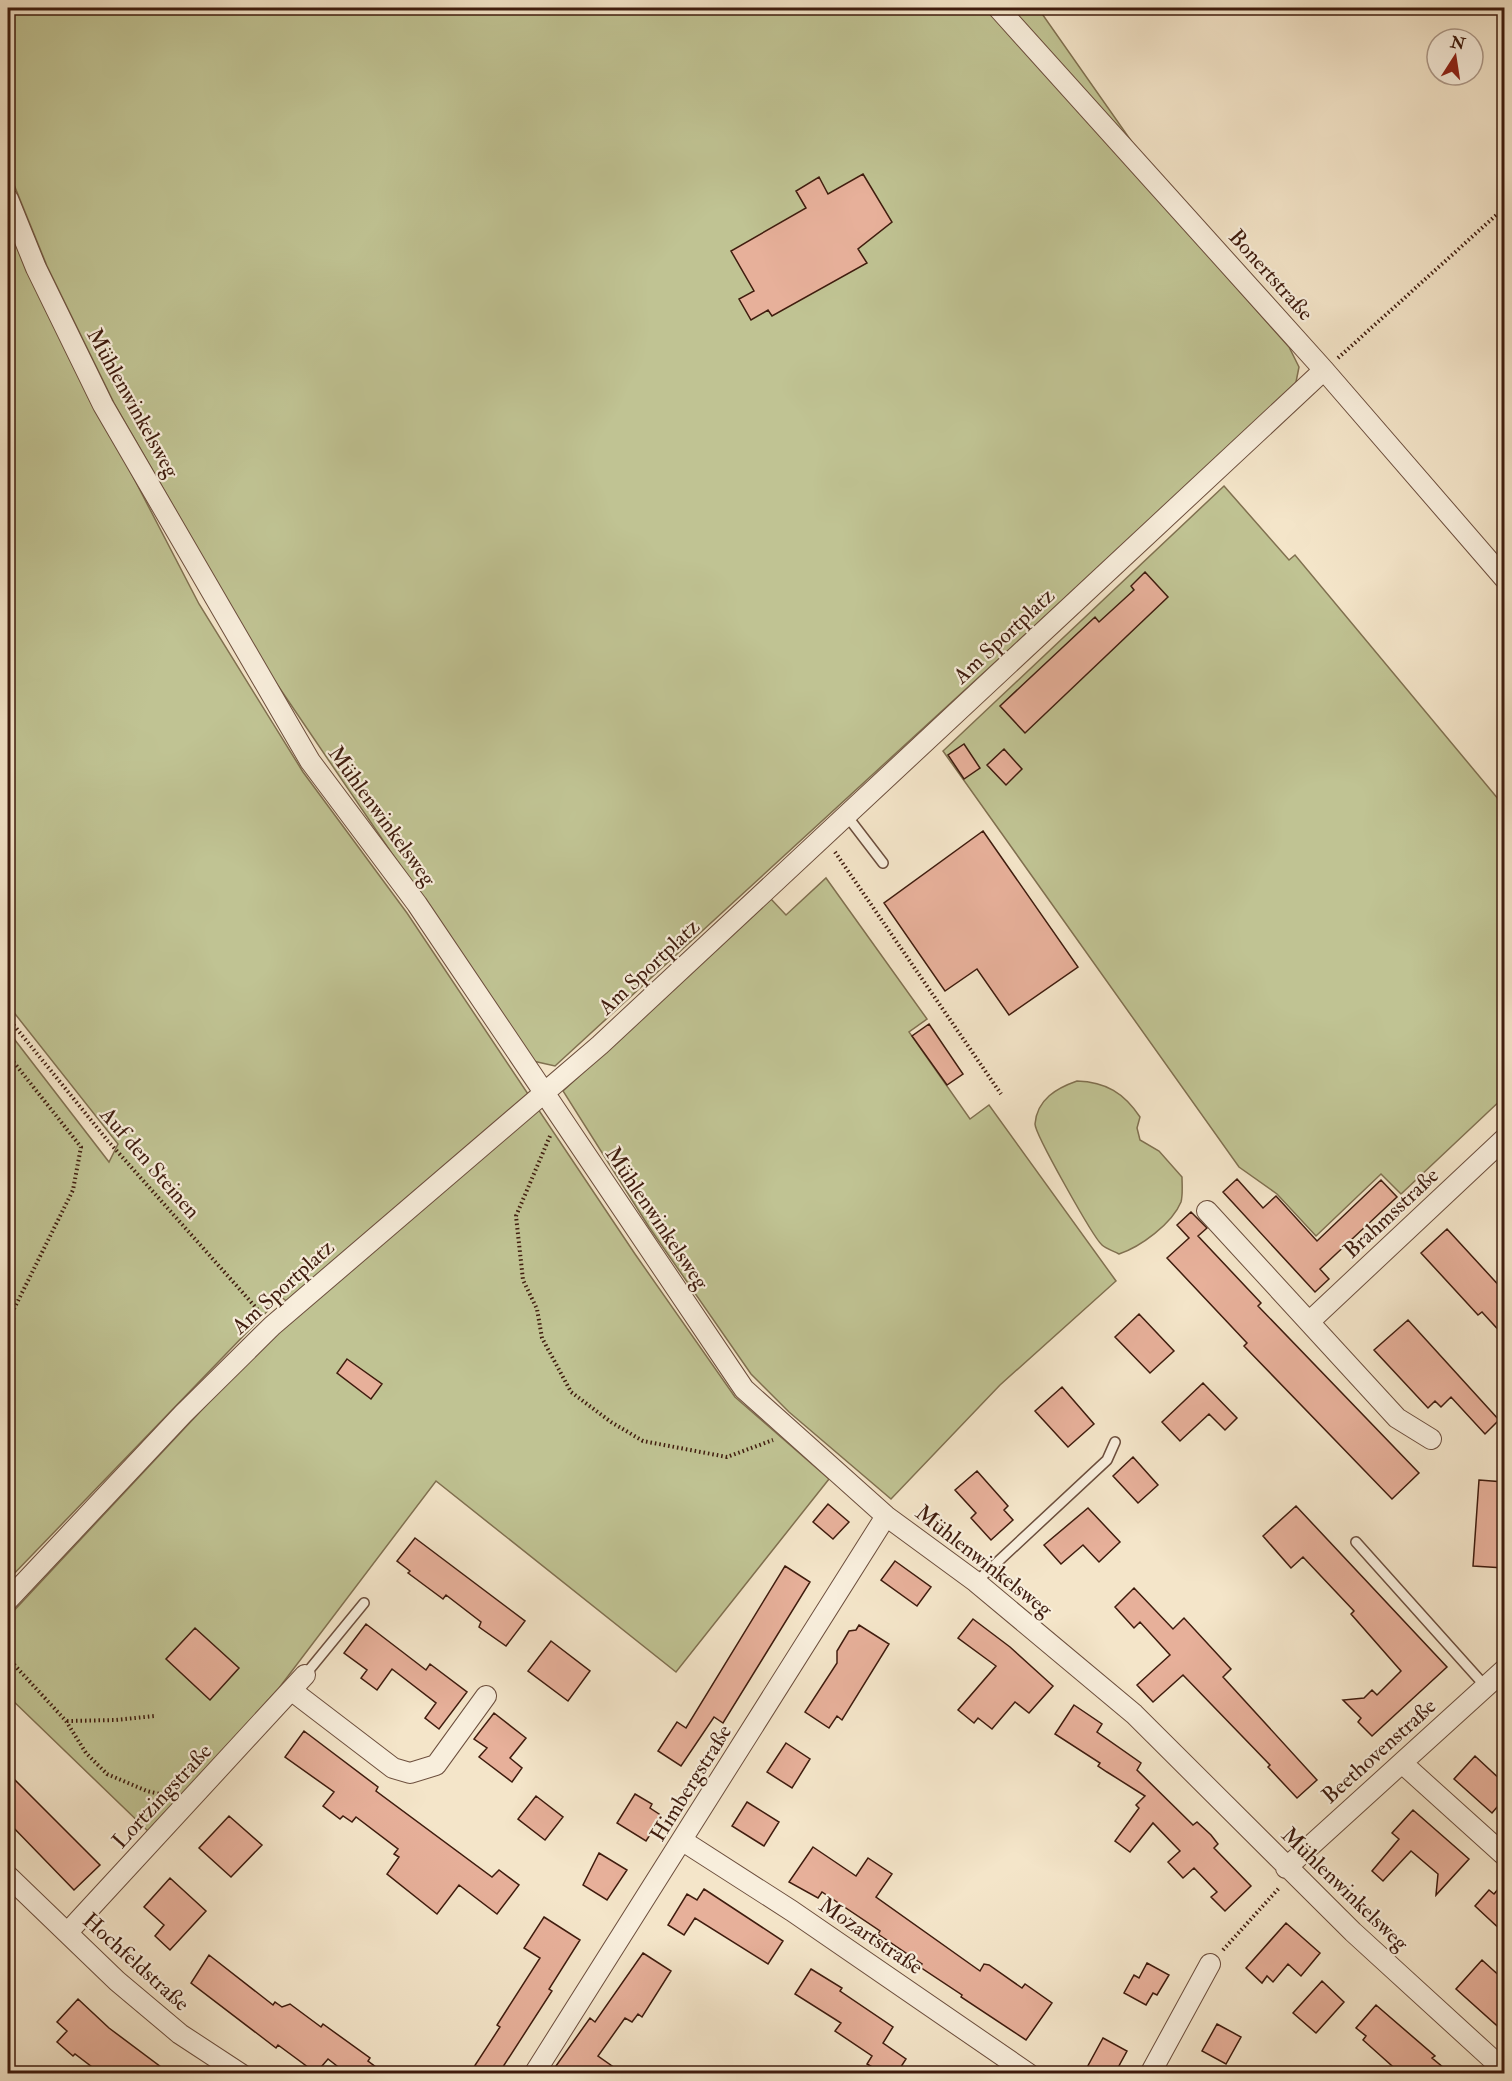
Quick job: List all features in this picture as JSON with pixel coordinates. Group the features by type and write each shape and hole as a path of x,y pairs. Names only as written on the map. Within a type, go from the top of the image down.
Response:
{"street":[{"name":"Bonertstraße","path":"998,8 1324,370 1504,578"},
{"name":"Mühlenwinkelsweg","path":"8,199 36,268 104,405 310,760 417,904 744,1389 886,1516 976,1582 1134,1714 1289,1870 1504,2070"},
{"name":"Am Sportplatz","path":"8,1600 183,1414 272,1326 600,1045 1324,370"},
{"name":"Brahmsstraße","path":"1310,1322 1504,1138"},
{"path":"1207,1211 1397,1418 1431,1439"},
{"name":"Himbergstraße","path":"534,2073 683,1841 886,1516"},
{"name":"Beethovenstraße","path":"1289,1870 1504,1670"},
{"name":"Lortzingstraße","path":"67,1933 305,1675"},
{"path":"291,1690 393,1768 410,1773 436,1765 486,1696"},
{"path":"1402,1763 1504,1855"},
{"name":"Mozartstraße","path":"683,1841 792,1911 1028,2073"},
{"name":"Hochfeldstraße","path":"8,1876 117,1981 180,2034 241,2073"},
{"path":"1150,2073 1210,1964"}],"lane":[{"path":"847,816 883,863"},
{"path":"976,1582 1107,1460 1115,1442"},
{"path":"1356,1542 1486,1687"},
{"name":"Lortzingstraße","path":"305,1675 364,1603"}],"path":[{"path":"1324,370 1504,208"},
{"path":"825,836 1001,1094"},
{"name":"Auf den Steinen","path":"8,1018 108,1141 272,1326"},
{"path":"8,1055 81,1147 73,1190 8,1321"},
{"path":"558,1112 548,1143 516,1216 523,1280 537,1310 542,1338 571,1392 611,1422 643,1441 727,1457 768,1441 798,1437"},
{"path":"8,1658 66,1721 86,1753 107,1774 147,1791 181,1799 187,1804"},
{"path":"66,1721 116,1720 154,1716"},
{"path":"1210,1964 1289,1870"}],"green space":[{"path":"8,8 1038,8 1226,276 1289,347 1299,367 1295,387 555,1066 533,1061 268,671 114,403 47,266 8,170"},
{"path":"8,216 41,299 199,604 303,772 407,913 635,1254 735,1397 829,1479 676,1672 436,1481 279,1688 149,1832 8,1696 8,1617 269,1338 300,1311 281,1297 8,1580 8,1031 109,1162 118,1144 8,1005"},
{"path":"1224,486 1289,560 1295,555 1504,806 1504,1097 1401,1194 1381,1174 1316,1236 1277,1194 1239,1167 943,751"},
{"path":"826,878 927,1019 909,1032 970,1119 989,1105 1116,1281 1000,1385 891,1499 789,1412 751,1374 649,1227 563,1091 771,899 786,915"},
{"path":"1077,1081 1097,1084 1121,1095 1140,1117 1137,1128 1140,1140 1159,1151 1182,1177 1181,1202 1177,1210 1154,1234 1119,1254 1104,1246 1097,1238 1054,1165 1035,1124 1044,1101 1055,1091"}],"building":[{"path":"863,174 892,222 858,249 867,263 772,316 768,310 751,320 739,299 754,291 731,251 806,208 796,191 819,177 828,194"},
{"path":"1145,572 1168,597 1025,733 1000,706 1095,617 1099,622 1134,590 1131,586"},
{"path":"964,744 980,768 964,779 948,755"},
{"path":"1004,749 1022,769 1006,785 987,765"},
{"path":"983,831 1078,967 1009,1015 977,969 945,991 884,903"},
{"path":"929,1024 963,1074 947,1085 912,1036"},
{"path":"1237,1179 1263,1208 1276,1196 1317,1241 1381,1180 1397,1197 1320,1269 1329,1279 1315,1292 1223,1192"},
{"path":"1191,1212 1207,1228 1198,1236 1261,1303 1258,1306 1419,1473 1392,1499 1244,1346 1247,1343 1167,1258 1189,1238 1177,1225"},
{"path":"1447,1229 1504,1291 1504,1336 1482,1312 1478,1315 1421,1253"},
{"path":"1139,1314 1174,1351 1150,1373 1115,1337"},
{"path":"1408,1320 1499,1420 1485,1434 1451,1397 1441,1407 1435,1401 1428,1408 1374,1350"},
{"path":"347,1359 382,1384 371,1399 337,1373"},
{"path":"1203,1383 1237,1418 1225,1430 1209,1414 1180,1441 1162,1422"},
{"path":"1062,1387 1094,1424 1068,1447 1035,1411"},
{"path":"1133,1457 1158,1485 1138,1503 1113,1476"},
{"path":"977,1471 1008,1506 1004,1510 1013,1520 991,1540 971,1518 976,1513 955,1490"},
{"path":"1479,1480 1504,1482 1504,1568 1473,1566"},
{"path":"828,1504 849,1522 833,1539 813,1522"},
{"path":"1296,1506 1447,1667 1372,1736 1358,1722 1361,1718 1343,1700 1364,1698 1372,1690 1377,1695 1401,1671 1351,1614 1354,1611 1303,1557 1291,1568 1263,1536"},
{"path":"1088,1508 1120,1542 1099,1562 1083,1545 1061,1564 1044,1545"},
{"path":"415,1538 525,1621 506,1646 479,1627 481,1622 446,1595 443,1599 408,1573 410,1571 397,1561"},
{"path":"895,1561 931,1587 917,1606 881,1580"},
{"path":"785,1566 810,1582 723,1723 714,1717 681,1766 658,1751 677,1722 686,1728"},
{"path":"1134,1588 1173,1629 1184,1618 1231,1669 1223,1677 1317,1780 1297,1798 1268,1767 1270,1765 1183,1675 1153,1702 1137,1685 1170,1655 1140,1622 1134,1628 1115,1607"},
{"path":"973,1619 1010,1647 1053,1686 1029,1713 1015,1702 992,1729 978,1718 974,1723 958,1710 996,1666 958,1638"},
{"path":"366,1624 426,1670 430,1664 467,1692 439,1729 425,1718 436,1703 392,1669 377,1690 361,1678 367,1670 344,1653"},
{"path":"859,1625 889,1644 842,1720 837,1716 829,1728 805,1712 837,1663 837,1651 849,1631 856,1630"},
{"path":"195,1628 239,1668 210,1700 166,1659"},
{"path":"551,1641 590,1671 568,1701 528,1671"},
{"path":"1074,1705 1102,1724 1097,1732 1141,1763 1137,1770 1193,1825 1197,1822 1211,1835 1218,1844 1214,1848 1251,1886 1225,1911 1211,1897 1217,1892 1194,1868 1183,1878 1168,1862 1180,1851 1153,1823 1130,1852 1115,1841 1139,1808 1136,1805 1145,1796 1098,1766 1100,1763 1055,1734"},
{"path":"494,1713 526,1738 510,1758 522,1768 512,1782 479,1757 487,1748 474,1739"},
{"path":"304,1731 378,1787 376,1791 492,1877 499,1870 519,1885 497,1914 459,1885 437,1914 387,1874 399,1857 394,1854 398,1849 356,1817 352,1822 343,1816 340,1819 323,1806 334,1792 285,1757"},
{"path":"786,1743 810,1759 792,1788 767,1772"},
{"path":"1475,1756 1504,1783 1504,1799 1492,1813 1454,1779"},
{"path":"8,1773 100,1865 74,1890 8,1822"},
{"path":"635,1794 652,1804 650,1808 662,1816 646,1841 617,1823"},
{"path":"536,1796 563,1817 545,1840 518,1819"},
{"path":"747,1802 779,1822 764,1846 732,1826"},
{"path":"1413,1810 1469,1859 1436,1895 1438,1874 1411,1851 1383,1881 1372,1871 1399,1839 1392,1833"},
{"path":"229,1816 262,1845 231,1877 199,1848"},
{"path":"813,1847 856,1876 868,1858 892,1874 876,1897 980,1971 984,1964 989,1965 1022,1988 1025,1984 1052,2003 1026,2040 961,1997 962,1995 920,1967 922,1964 878,1934 880,1931 822,1892 818,1898 789,1882"},
{"path":"599,1853 627,1870 607,1900 583,1885"},
{"path":"170,1878 206,1911 170,1950 155,1936 164,1925 144,1907"},
{"path":"1504,1882 1504,1933 1475,1906 1489,1890 1494,1894"},
{"path":"704,1889 783,1941 768,1964 695,1918 684,1935 668,1925 687,1894 697,1900"},
{"path":"544,1917 580,1940 549,1989 552,1991 499,2073 470,2073 500,2027 497,2025 540,1958 524,1948"},
{"path":"1286,1923 1320,1953 1301,1976 1288,1964 1273,1982 1267,1976 1262,1983 1246,1968"},
{"path":"643,1953 671,1971 642,2017 638,2014 632,2022 625,2018 598,2056 622,2073 551,2073 590,2018 595,2022"},
{"path":"209,1955 273,2005 275,2002 282,2007 290,2004 321,2027 323,2024 370,2058 368,2061 384,2073 346,2073 328,2059 316,2073 278,2045 276,2048 191,1983"},
{"path":"1482,1960 1504,1980 1504,2032 1456,1989"},
{"path":"1147,1963 1169,1975 1157,1995 1153,1993 1146,2005 1124,1993 1134,1975 1139,1978"},
{"path":"811,1969 842,1988 840,1991 893,2027 883,2043 906,2059 897,2073 882,2073 867,2064 872,2056 835,2031 841,2023 795,1994"},
{"path":"1322,1981 1344,2002 1316,2033 1293,2013"},
{"path":"78,1999 109,2028 169,2073 100,2073 75,2054 73,2056 57,2042 67,2031 57,2022"},
{"path":"1376,2005 1435,2056 1432,2058 1450,2073 1400,2073 1363,2040 1366,2036 1356,2028"},
{"path":"1217,2024 1241,2037 1226,2064 1202,2051"},
{"path":"1103,2038 1127,2051 1115,2073 1084,2073"}]}
